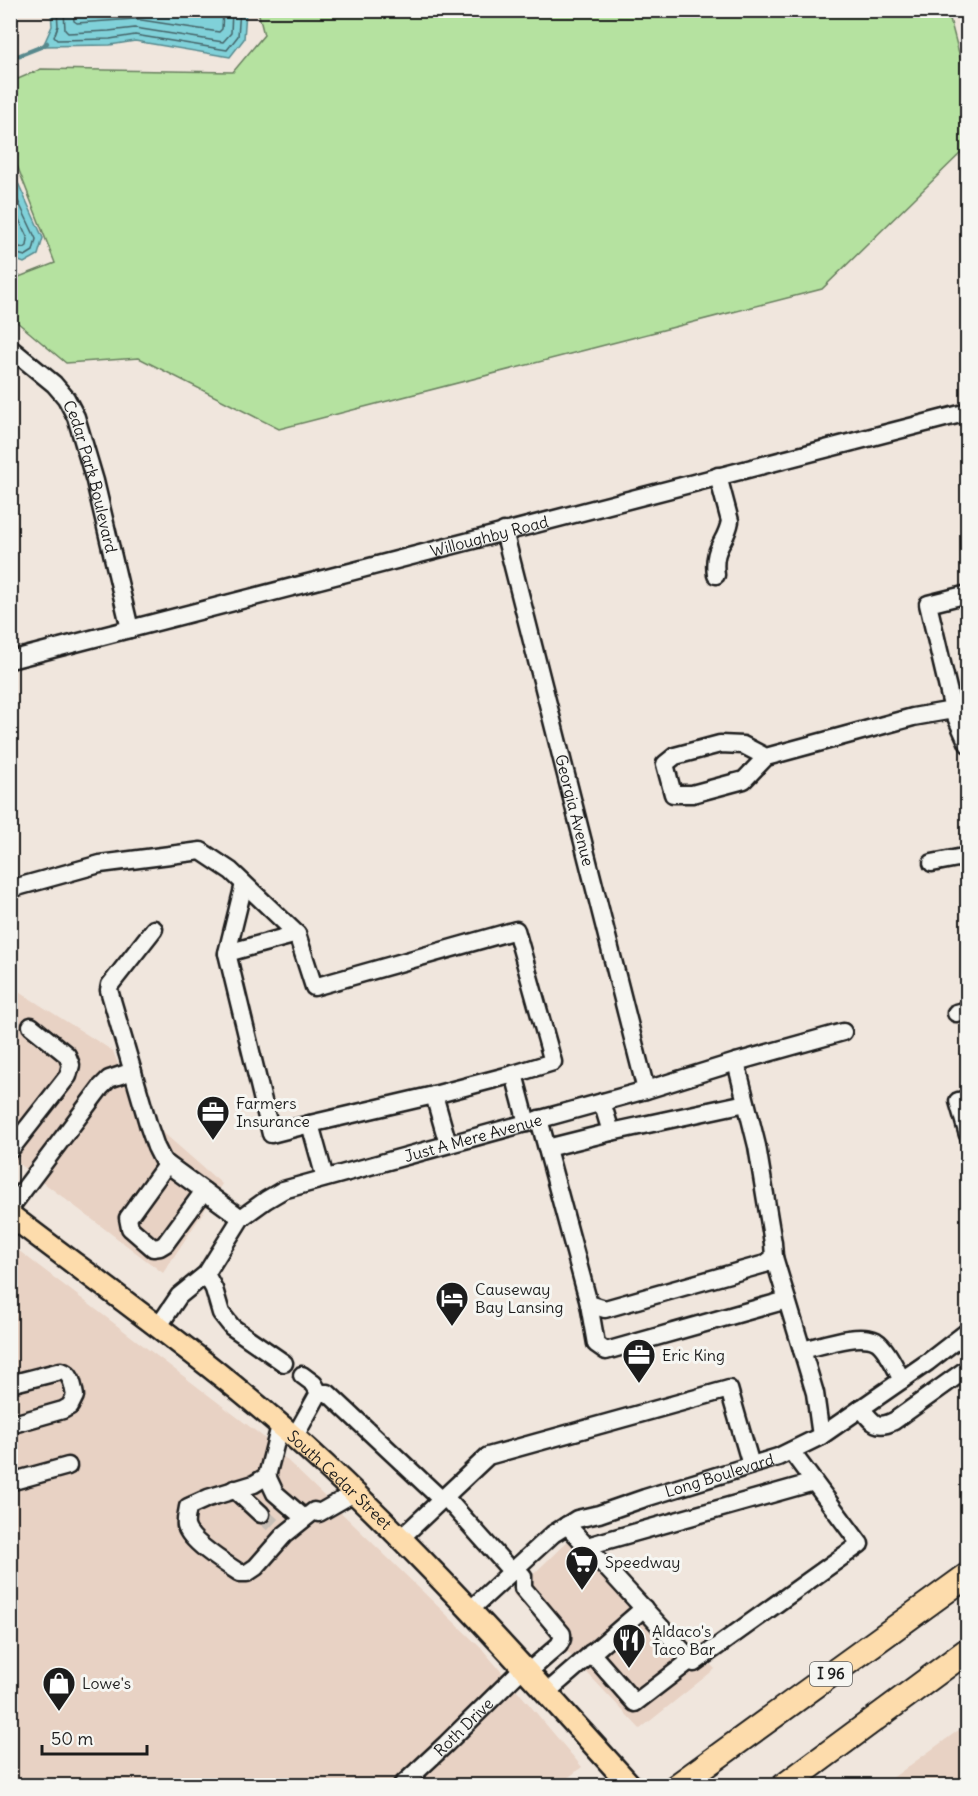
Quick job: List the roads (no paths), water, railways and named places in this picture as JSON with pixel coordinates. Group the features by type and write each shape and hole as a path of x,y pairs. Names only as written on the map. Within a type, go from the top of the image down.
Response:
{"highway":[{"name":"I 96","path":"686,1780 968,1575"},
{"path":"784,1785 968,1650"}],"main road":[{"name":"South Cedar Street","path":"10,1215 251,1400 354,1493 470,1610 631,1785"}],"street":[{"name":"Cedar Park Boulevard","path":"10,348 54,384 66,398 76,417 95,481 130,629"},
{"name":"Willoughby Road","path":"10,660 968,412"},
{"path":"716,575 716,554 729,529 730,521 718,476"},
{"name":"Georgia Avenue","path":"504,531 646,1090"},
{"path":"968,594 928,604 953,710 968,744"},
{"path":"766,757 743,745 720,744 675,756 665,764 673,794 692,794 744,780 766,757 914,717 953,710"},
{"path":"10,889 100,864 201,851 231,871 297,934 314,987 516,930 553,1062 434,1095 271,1134 227,953 244,884"},
{"path":"932,863 968,856"},
{"path":"154,929 109,990 133,1071 159,1155 167,1164 241,1218"},
{"path":"227,953 297,934"},
{"path":"10,1150 68,1076 71,1065 67,1055 31,1026"},
{"name":"Just A Mere Avenue","path":"158,1327 179,1296 206,1274 241,1218 283,1190 646,1090 843,1032"},
{"path":"736,1062 757,1146 774,1257 815,1393 821,1436"},
{"path":"10,1208 101,1087 109,1079 133,1071"},
{"path":"514,1074 547,1148 589,1304 596,1344 606,1351 787,1300"},
{"path":"434,1095 447,1144"},
{"path":"968,1099 958,1101 968,1135"},
{"path":"602,1102 611,1132"},
{"path":"547,1148 746,1103"},
{"path":"310,1124 325,1178"},
{"path":"167,1164 128,1218 130,1228 153,1248 165,1244 204,1191"},
{"path":"589,1304 605,1309 765,1263 774,1257"},
{"path":"206,1274 214,1289 221,1313 232,1327 284,1363"},
{"name":"Long Boulevard","path":"470,1610 553,1534 577,1519 599,1514 791,1451 821,1436 968,1331"},
{"path":"802,1350 857,1337 876,1341 887,1354 902,1380"},
{"path":"861,1408 878,1425 884,1426 968,1368"},
{"path":"10,1384 66,1371 70,1376 75,1396 70,1406 63,1410 10,1425"},
{"path":"302,1375 314,1384 319,1393"},
{"path":"401,1538 488,1456 729,1389 751,1465"},
{"path":"319,1393 287,1432 267,1476 254,1484 208,1498 188,1508 186,1528 197,1542 240,1573 247,1573 256,1568 280,1531 314,1511 319,1513 354,1493"},
{"path":"319,1393 328,1393 443,1498 514,1570"},
{"path":"567,1525 694,1663 860,1544 791,1451"},
{"path":"10,1482 68,1467"},
{"path":"267,1476 275,1493 304,1518"},
{"path":"587,1546 814,1482"},
{"path":"234,1489 261,1514"},
{"name":"Roth Drive","path":"401,1785 525,1671 559,1645 562,1634 524,1588 523,1576 514,1570"},
{"path":"546,1693 644,1608"},
{"path":"591,1653 635,1704 691,1660"}],"water":[{"path":"51,11 246,11 244,39 230,57 135,41 110,45 43,46 52,26"},
{"path":"11,173 19,185 43,238 38,255 24,263 11,258"}],"waterway":[{"path":"10,59 47,43"}],"tunnel":[{"path":"261,1514 275,1527"}],"place":[{"name":"Farmers Insurance","path":"213,1141"},
{"name":"Causeway Bay Lansing","path":"452,1327"},
{"name":"Eric King","path":"639,1384"},
{"name":"Speedway","path":"582,1591"},
{"name":"Aldaco's Taco Bar","path":"629,1669"},
{"name":"Lowe's","path":"59,1712"}]}
